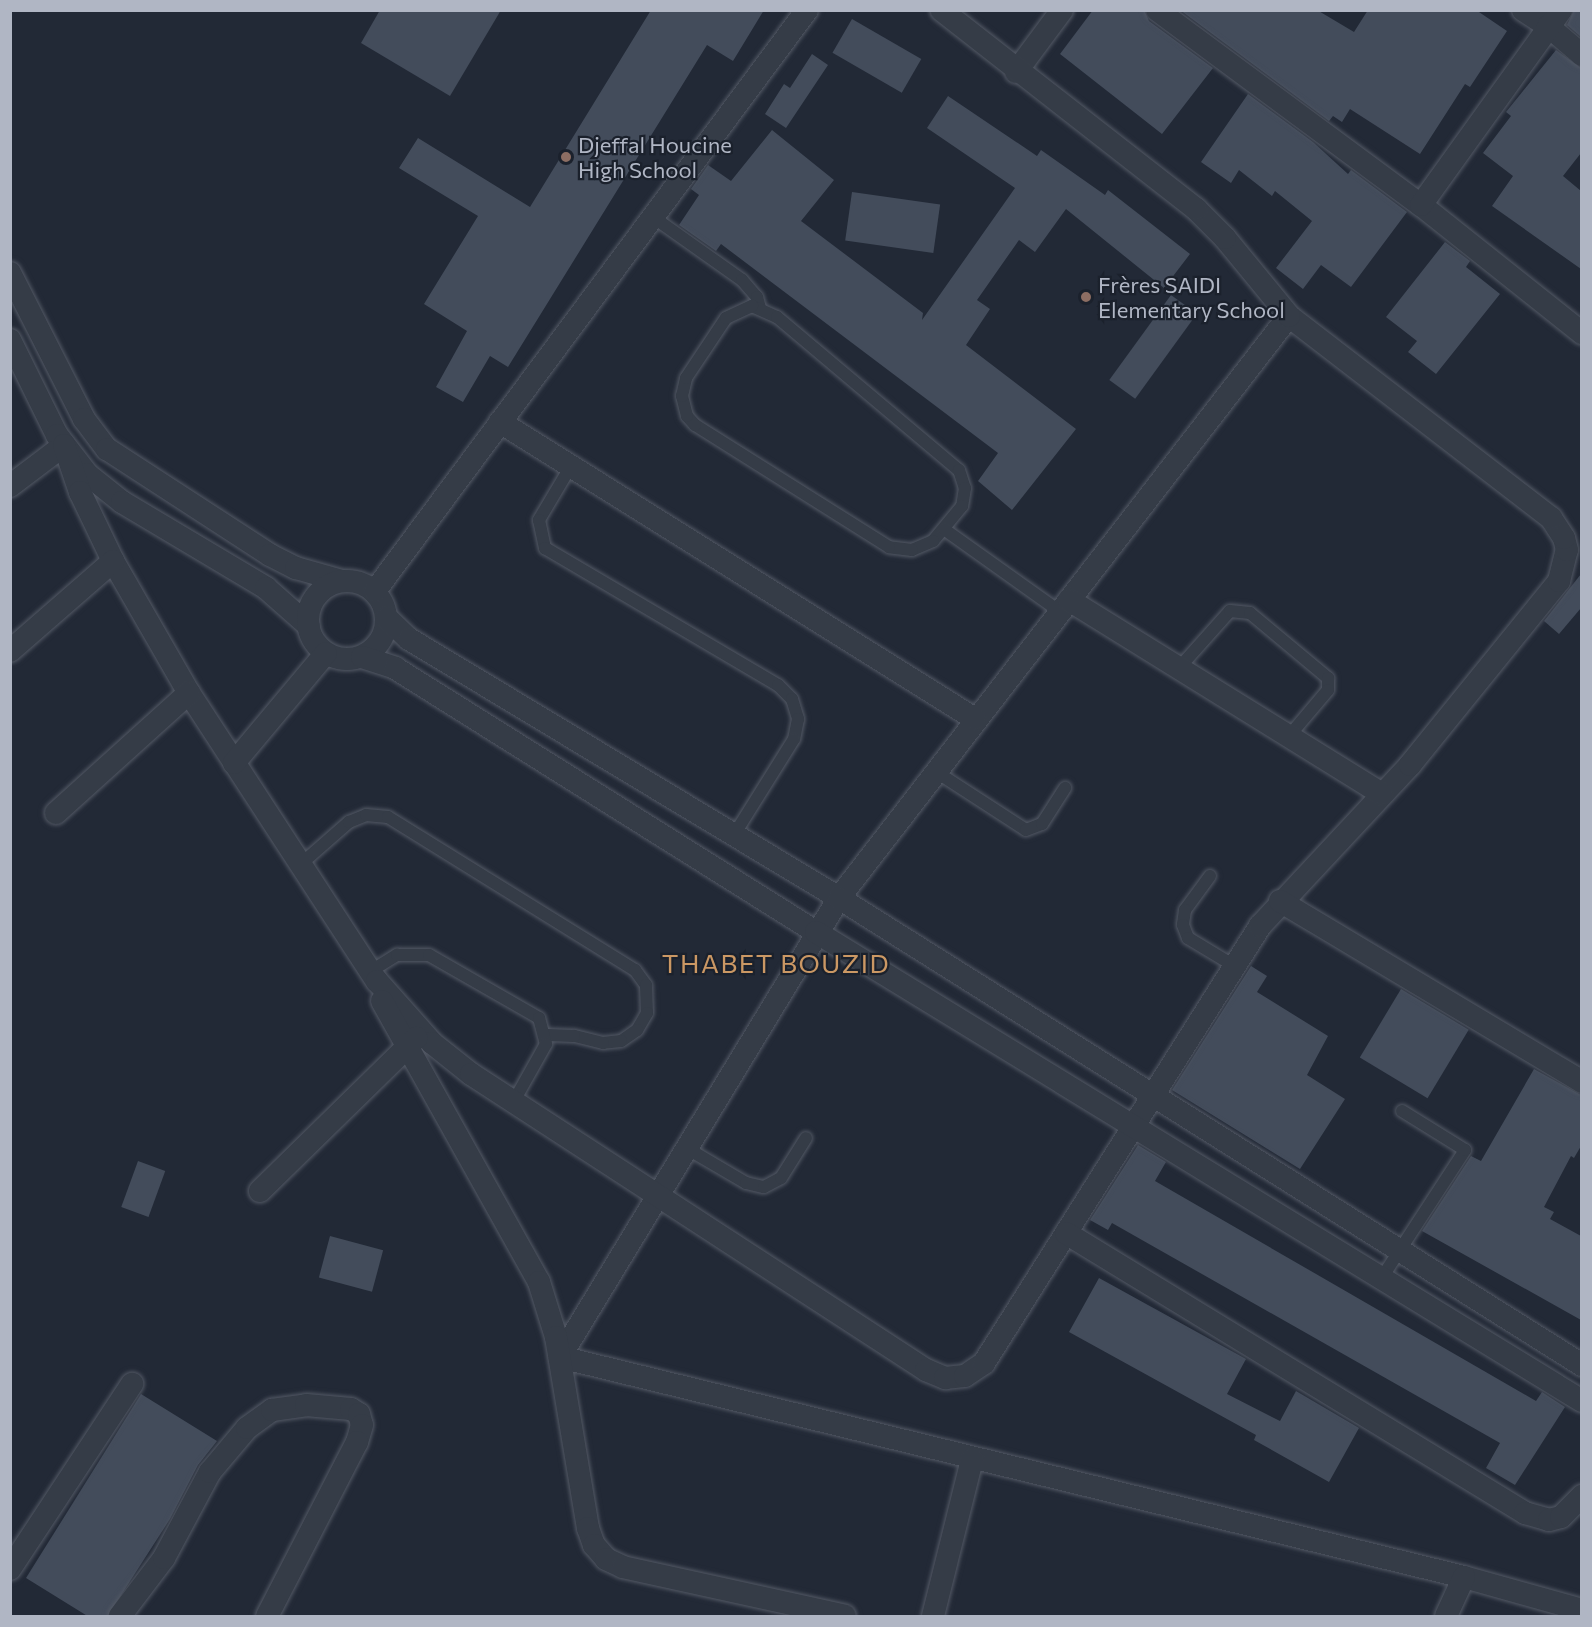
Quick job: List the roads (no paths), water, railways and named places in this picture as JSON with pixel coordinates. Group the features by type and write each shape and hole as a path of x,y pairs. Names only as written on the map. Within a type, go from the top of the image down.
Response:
{"street":[{"path":"375,591 807,10"},
{"path":"413,1041 453,1061 926,1370 945,1378 965,1376 984,1363 1233,965 1280,901 1382,794 1559,581 1567,550 1559,527 1551,518 1289,316 1226,238 1196,209 1016,72 941,10"},
{"path":"1016,72 1062,10"},
{"path":"1157,10 1420,205 1581,333"},
{"path":"1523,10 1555,18 1581,55"},
{"path":"1420,205 1555,18"},
{"path":"10,273 84,419 107,449 270,555 296,568 342,581 360,583 375,591 387,618 409,639 839,898 1581,1365"},
{"path":"560,1357 660,1196 816,932 839,898 975,719 1289,316"},
{"path":"10,340 64,445 80,492 113,561 189,693 371,971 413,1041 531,1264 546,1300 560,1357 588,1527 594,1545 606,1559 623,1567 845,1617"},
{"path":"500,422 975,719"},
{"path":"64,445 104,490 266,588 309,626"},
{"path":"10,486 64,445"},
{"path":"10,651 113,561"},
{"path":"342,581 316,596 309,626 314,642 326,653 344,659 362,657 395,668 816,932 1581,1401"},
{"path":"1064,606 1179,668 1382,794"},
{"path":"362,657 381,641 387,618"},
{"path":"234,763 326,653"},
{"path":"56,813 189,693"},
{"path":"1280,901 1581,1082"},
{"path":"260,1191 413,1041"},
{"path":"1066,1233 1525,1513 1549,1520 1561,1517 1581,1496"},
{"path":"560,1357 1464,1577 1556,1609 1581,1610"},
{"path":"10,1569 132,1384"},
{"path":"120,1617 164,1558 210,1472 247,1428 272,1410 306,1405 351,1409 359,1414 362,1425 357,1442 267,1617"},
{"path":"933,1617 972,1459"},
{"path":"1446,1617 1464,1577"}],"lane":[{"path":"653,218 742,280 757,297 760,308"},
{"path":"742,308 760,308 777,317 959,470 965,497 944,529 923,547 889,547 695,425 687,416 682,396 686,378 726,318 742,308"},
{"path":"571,466 539,520 545,548 778,685 792,699 798,719 795,739 734,836"},
{"path":"944,529 1064,606"},
{"path":"1179,668 1230,611 1250,613 1328,678 1328,690 1289,736"},
{"path":"935,771 1026,830 1041,824 1065,788"},
{"path":"301,864 349,822 366,815 388,817 635,970 646,985 647,1013 637,1030 621,1041 603,1043 574,1036 547,1035"},
{"path":"1210,876 1185,910 1183,925 1188,938 1233,965"},
{"path":"371,971 397,955 429,955 532,1013 547,1035 543,1053 514,1101"},
{"path":"1381,1279 1465,1150 1401,1111"},
{"path":"688,1149 746,1183 764,1187 781,1178 806,1138"}],"place":[{"name":"Djeffal Houcine High School","path":"566,157"},
{"name":"Frères SAIDI Elementary School","path":"1086,297"}],"district":[{"name":"THABET BOUZID","path":"776,963"}]}
